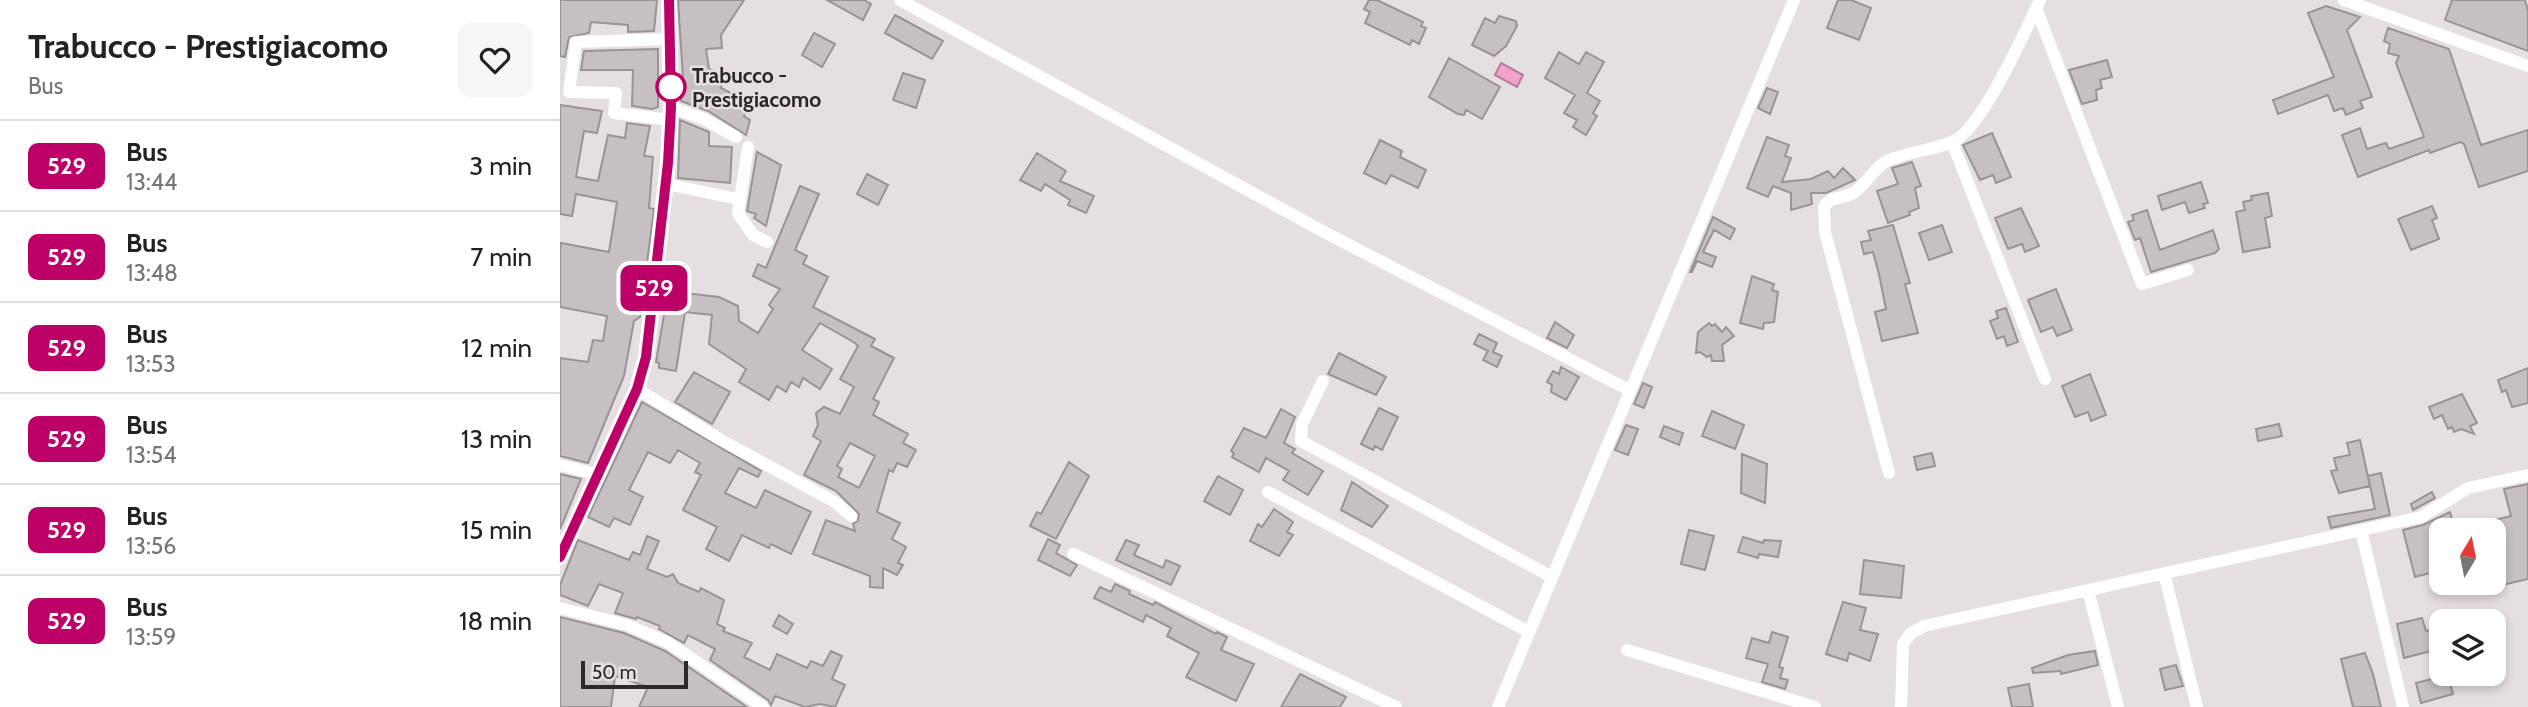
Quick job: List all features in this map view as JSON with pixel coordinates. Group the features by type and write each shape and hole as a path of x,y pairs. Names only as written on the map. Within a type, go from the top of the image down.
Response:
{"street":[{"path":"560,556 637,389 646,357 666,184 671,114 669,0"},
{"path":"900,0 1326,233 1629,390"},
{"path":"1498,707 1794,0"},
{"path":"2344,0 2528,66"},
{"path":"1889,473 1825,232 1824,207 1833,197 1856,191 1885,162 1952,142 1964,133 1984,107 2017,50 2021,35 2038,4"},
{"path":"2038,4 2142,284 2188,270"},
{"path":"670,39 576,42 569,92 616,93 614,113 671,114 704,119 736,137"},
{"path":"1952,142 2045,379"},
{"path":"748,147 738,213 753,236 767,242"},
{"path":"666,184 738,199"},
{"path":"1322,381 1302,424 1301,441 1552,577"},
{"path":"637,389 721,440 835,502 851,516"},
{"path":"560,465 596,474"},
{"path":"1901,707 1903,644 1910,634 1924,626 2421,517 2468,488 2528,475"},
{"path":"1268,492 1529,632"},
{"path":"2361,530 2403,707"},
{"path":"1073,554 1396,707"},
{"path":"2164,573 2197,707"},
{"path":"2088,590 2118,707"},
{"path":"560,608 627,625 669,643 763,707"},
{"path":"1627,650 1815,707"}],"shaded area":[{"path":"1501,63 1523,75 1517,87 1495,75"}],"building":[{"path":"560,0 657,0 654,31 628,32 628,25 591,22 589,33 569,37 565,57 560,56"},
{"path":"678,0 744,0 721,35 722,48 706,49 709,69 716,72 715,77 722,78 721,88 748,102 744,116 750,120 746,135 708,111 681,101 683,78"},
{"path":"827,0 864,0 871,4 863,20"},
{"path":"1369,0 1377,0 1423,22 1421,26 1426,28 1419,44 1412,40 1410,45 1365,23 1370,12 1364,9"},
{"path":"1838,0 1851,0 1871,8 1859,40 1827,28"},
{"path":"2452,0 2525,0 2528,10 2528,51 2445,20"},
{"path":"2326,6 2360,17 2347,30 2372,97 2360,101 2363,108 2346,115 2343,108 2334,111 2328,95 2278,114 2273,100 2334,77 2308,13"},
{"path":"895,15 943,41 932,59 885,33"},
{"path":"1499,16 1516,21 1517,26 1506,46 1494,56 1472,45 1485,18 1495,23"},
{"path":"2388,28 2449,49 2481,145 2528,130 2528,171 2479,187 2464,144 2460,142 2430,153 2429,150 2358,177 2342,135 2360,128 2367,149 2386,143 2389,149 2424,137 2396,63 2399,56 2388,53 2390,44 2384,41"},
{"path":"814,33 835,44 822,67 802,55"},
{"path":"658,49 658,107 652,109 632,106 633,70 581,70 584,51"},
{"path":"1559,52 1579,64 1586,52 1604,62 1587,93 1600,101 1593,113 1597,116 1586,135 1573,127 1577,120 1564,113 1575,95 1545,78"},
{"path":"1449,58 1500,87 1482,119 1466,110 1464,115 1458,114 1429,97"},
{"path":"2107,60 2112,77 2100,80 2102,88 2096,90 2097,100 2082,104 2069,70"},
{"path":"903,73 925,80 916,108 893,100"},
{"path":"1767,88 1778,92 1770,114 1758,108"},
{"path":"560,105 602,111 597,133 584,131 576,177 598,181 608,135 625,138 627,123 650,126 644,156 653,157 649,208 654,209 640,317 634,321 624,376 588,463 560,456 560,358 588,362 593,340 603,341 607,316 560,307 560,249 561,243 609,252 617,202 576,194 572,216 560,214"},
{"path":"680,120 709,132 709,146 732,147 730,183 678,178"},
{"path":"1992,133 2011,177 1996,183 1993,175 1980,180 1963,145"},
{"path":"1767,137 1789,145 1785,156 1791,158 1782,182 1811,179 1828,171 1834,178 1843,168 1855,180 1826,193 1811,193 1812,204 1791,210 1791,193 1773,186 1768,197 1747,188"},
{"path":"1380,140 1402,151 1400,157 1426,170 1418,188 1391,175 1386,184 1364,173"},
{"path":"757,152 781,165 766,226 754,218 756,214 747,211"},
{"path":"1037,153 1066,171 1060,181 1094,196 1086,213 1068,205 1070,200 1045,184 1041,191 1020,180"},
{"path":"1912,162 1921,186 1915,188 1919,208 1909,212 1910,215 1888,223 1877,191 1898,184 1892,168"},
{"path":"867,174 888,185 878,205 857,194"},
{"path":"2201,182 2208,203 2203,204 2205,208 2189,213 2185,202 2162,210 2158,196"},
{"path":"800,186 819,194 795,250 807,256 803,264 828,277 813,307 875,339 871,346 894,358 873,399 879,402 873,415 908,434 903,443 916,450 907,467 897,463 893,472 889,470 877,512 900,523 892,539 906,547 898,563 903,565 897,575 883,568 883,588 870,587 870,576 813,554 826,520 855,531 853,524 858,521 859,514 836,491 804,475 821,441 813,436 818,425 816,413 824,407 840,414 854,387 840,379 858,346 855,343 820,323 802,350 832,369 820,389 803,378 799,387 791,382 786,392 777,386 769,400 739,382 746,369 709,344 712,315 685,312 676,371 659,368 659,363 656,362 668,291 719,297 738,306 739,321 758,333 773,309 769,305 780,289 753,276 758,264 766,268","holes":["850,443 875,456 859,488 838,477 842,469 837,466"]},
{"path":"2268,193 2272,216 2265,218 2270,247 2243,252 2236,212 2245,210 2243,202 2252,200 2251,196"},
{"path":"2432,206 2437,218 2432,220 2439,239 2411,250 2398,219"},
{"path":"2021,208 2039,246 2025,252 2022,244 2008,249 1995,218"},
{"path":"2147,210 2160,250 2213,230 2219,249 2215,253 2151,272 2140,238 2135,240 2128,222 2134,220 2132,215"},
{"path":"1713,217 1735,229 1730,239 1714,230 1703,252 1716,257 1712,267 1697,261 1690,272"},
{"path":"1893,225 1910,283 1905,284 1918,333 1882,341 1875,312 1886,309 1879,274 1873,252 1864,254 1861,242 1871,240 1868,231"},
{"path":"1942,225 1952,252 1929,260 1919,233"},
{"path":"1752,276 1774,284 1772,290 1778,292 1774,322 1764,323 1763,329 1740,323"},
{"path":"2056,289 2072,330 2057,336 2053,327 2041,332 2028,300"},
{"path":"2006,308 2018,342 2007,346 2004,336 1997,339 1990,321 1998,318 1996,311"},
{"path":"1555,322 1574,335 1567,348 1547,338"},
{"path":"1709,323 1712,326 1715,324 1722,332 1726,327 1734,336 1722,345 1724,361 1712,361 1711,355 1707,357 1700,352 1696,353 1698,332"},
{"path":"1479,334 1497,343 1493,352 1502,356 1497,367 1483,360 1488,351 1474,344"},
{"path":"1339,353 1386,377 1376,395 1328,374"},
{"path":"1561,367 1579,377 1566,400 1551,392 1552,385 1547,382 1553,371 1559,374"},
{"path":"2528,368 2528,403 2512,407 2506,390 2502,392 2498,380"},
{"path":"694,372 730,392 712,424 675,402"},
{"path":"2090,374 2106,415 2091,421 2088,412 2075,417 2062,386"},
{"path":"1643,383 1652,387 1644,408 1634,404"},
{"path":"2462,394 2477,423 2470,426 2474,434 2461,429 2454,432 2452,427 2448,429 2442,415 2434,419 2429,407"},
{"path":"642,402 761,471 758,477 739,468 725,493 756,508 765,490 811,512 791,554 771,544 769,548 742,535 729,561 706,549 717,527 683,510 701,475 695,472 700,463 678,450 670,463 648,452 629,490 643,497 630,525 614,518 609,527 588,517"},
{"path":"1379,408 1398,417 1382,450 1375,446 1373,450 1361,444"},
{"path":"1281,409 1295,417 1284,443 1295,449 1292,453 1323,471 1308,495 1283,480 1289,471 1266,458 1259,472 1232,457 1234,453 1231,451 1244,428 1266,438"},
{"path":"1712,411 1744,425 1735,449 1702,436"},
{"path":"2279,424 2282,436 2258,441 2256,429"},
{"path":"1626,425 1638,429 1628,455 1615,450"},
{"path":"1664,426 1683,433 1679,445 1660,437"},
{"path":"2360,440 2370,486 2339,493 2331,471 2337,470 2334,458 2350,455 2347,443"},
{"path":"1932,453 1935,466 1917,470 1914,457"},
{"path":"1742,454 1767,464 1765,503 1741,493"},
{"path":"1069,462 1089,476 1056,539 1030,526 1037,512 1041,514"},
{"path":"2381,473 2390,515 2331,528 2328,517 2375,509 2368,476"},
{"path":"560,474 581,479 560,529"},
{"path":"1218,476 1243,490 1230,515 1204,501"},
{"path":"1352,482 1388,506 1372,527 1341,510"},
{"path":"2528,484 2528,579 2506,584 2506,518 2503,518 2511,516 2504,489"},
{"path":"2432,492 2435,498 2413,510 2411,504"},
{"path":"1274,509 1293,522 1287,532 1293,535 1279,556 1250,541 1258,524 1262,527"},
{"path":"2450,512 2452,518 2438,518"},
{"path":"2429,522 2429,573 2415,577 2403,530"},
{"path":"1689,530 1714,536 1705,570 1681,564"},
{"path":"647,536 659,541 647,569 667,577 673,574 678,583 699,592 701,588 724,600 717,624 725,628 723,631 752,643 744,657 770,670 777,654 807,668 811,661 823,666 831,651 842,656 832,679 845,685 835,707 820,704 805,707 775,696 771,705 768,700 710,660 715,649 688,635 684,643 659,629 660,626 637,617 636,619 615,613 623,593 599,584 588,606 560,595 560,585 578,540 629,560 633,552 640,555"},
{"path":"1743,537 1763,543 1764,540 1781,541 1778,557 1759,554 1758,558 1738,552"},
{"path":"1048,539 1060,545 1056,553 1077,565 1070,576 1038,560"},
{"path":"1126,540 1139,545 1134,555 1163,568 1166,560 1180,566 1171,585 1116,560"},
{"path":"1864,560 1904,566 1901,598 1860,594"},
{"path":"1115,584 1130,591 1129,594 1153,605 1155,602 1216,634 1217,632 1227,637 1221,650 1254,664 1236,701 1186,677 1199,653 1167,636 1171,628 1146,615 1143,622 1094,598 1100,587 1111,592"},
{"path":"1843,602 1866,608 1860,630 1878,634 1870,661 1849,653 1847,661 1826,654"},
{"path":"779,615 793,624 787,634 773,626"},
{"path":"560,617 624,633 665,651 747,707 639,707 648,687 615,676 611,707 560,707"},
{"path":"2422,618 2426,631 2429,630 2429,652 2404,658 2397,624"},
{"path":"1772,632 1788,637 1779,667 1783,668 1780,678 1788,680 1785,689 1762,682 1768,664 1746,658 1752,638 1769,643"},
{"path":"2095,651 2098,665 2061,674 2061,671 2033,673 2032,668 2068,655"},
{"path":"2365,653 2381,707 2353,707 2341,659"},
{"path":"2176,665 2183,686 2165,690 2160,669"},
{"path":"1300,674 1346,697 1340,707 1281,707"},
{"path":"2429,680 2429,686 2451,686 2453,694 2421,703 2416,683"},
{"path":"2029,684 2033,707 2012,707 2008,688"}],"bus line":[{"name":"529","path":"560,557 637,389 646,357 668,163 671,107 669,0"}],"place":[{"name":"Trabucco - Prestigiacomo","path":"671,87"}]}
